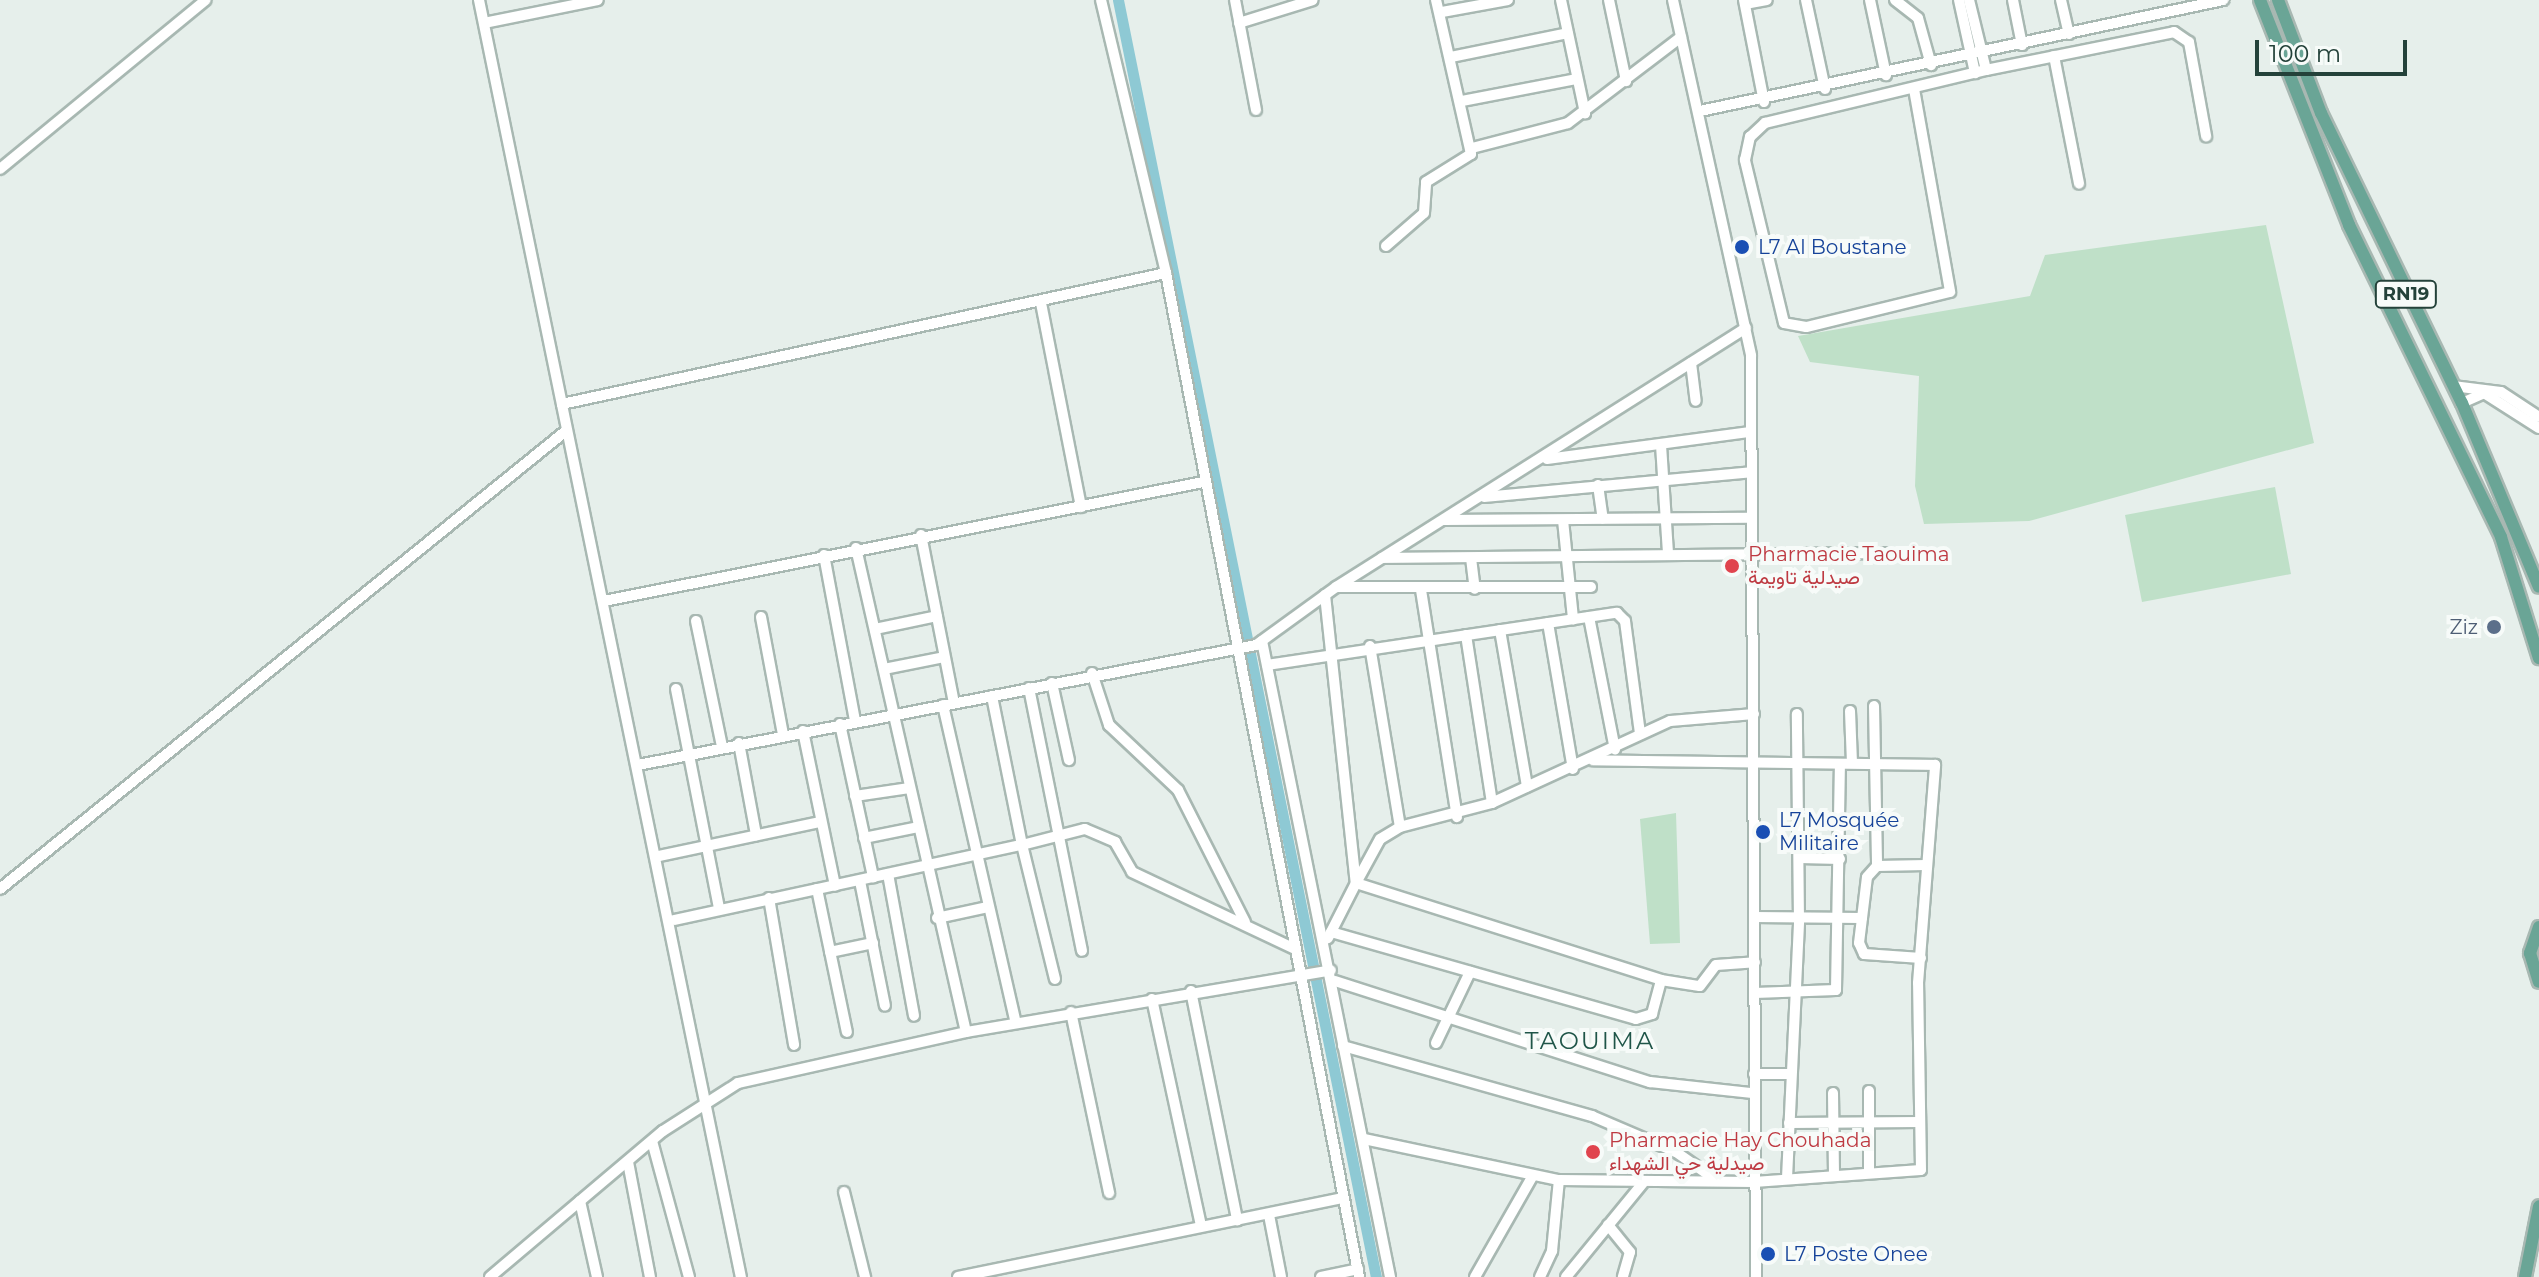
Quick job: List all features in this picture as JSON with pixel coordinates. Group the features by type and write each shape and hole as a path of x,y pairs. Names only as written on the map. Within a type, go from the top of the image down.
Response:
{"main road":[{"name":"RN19","path":"2260,0 2349,225 2501,537 2539,658"},
{"name":"RN19","path":"2278,0 2321,113 2462,403 2539,587"},
{"path":"2539,927 2530,953 2539,982"},
{"path":"2525,1277 2539,1206"}],"street":[{"path":"0,169 206,0"},
{"path":"479,0 638,765 674,920 711,1101 712,1148 741,1277"},
{"path":"484,23 598,0"},
{"path":"1101,0 1166,273 1203,482 1239,648 1295,949 1304,974 1342,1198 1358,1273 1321,1277"},
{"path":"1235,0 1256,110"},
{"path":"1239,23 1313,0"},
{"path":"1386,246 1424,213 1423,185 1466,163 1472,148 1442,12 1436,0"},
{"path":"1442,12 1508,0"},
{"path":"1561,0 1585,113"},
{"path":"1609,0 1626,81"},
{"path":"1673,0 1746,328 1754,714 1755,993 1752,1093 1756,1277"},
{"path":"1764,102 1745,2 1767,0"},
{"path":"1806,0 1825,89"},
{"path":"1870,0 1886,75"},
{"path":"1895,0 1918,18 1931,65"},
{"path":"1959,0 1980,72"},
{"path":"1969,0 1976,55"},
{"path":"2013,0 2022,45"},
{"path":"2061,0 2069,34"},
{"path":"1700,111 1764,102 2223,0"},
{"path":"1451,57 1568,33"},
{"path":"1914,89 1950,292 1789,326 1779,313 1745,160 1750,137 1765,123 2054,56 2181,34 2189,42 2206,136"},
{"path":"1472,148 1553,129 1585,113 1681,37"},
{"path":"2054,56 2079,184"},
{"path":"1462,101 1576,79"},
{"path":"562,404 1041,303 1166,273"},
{"path":"1041,303 1081,507"},
{"path":"638,765 855,720 992,696 1092,673 1259,643 1380,558 1541,460 1746,328"},
{"path":"1691,363 1696,401"},
{"path":"2453,386 2501,392 2539,417"},
{"path":"2462,403 2484,393 2539,428"},
{"path":"0,889 567,430"},
{"path":"1541,460 1750,432"},
{"path":"1661,445 1668,554"},
{"path":"1478,498 1751,472"},
{"path":"604,601 921,535 1203,482"},
{"path":"1598,485 1603,519"},
{"path":"1444,520 1749,518"},
{"path":"1563,520 1573,619"},
{"path":"921,535 975,853 1016,1023"},
{"path":"856,548 937,918 966,1032"},
{"path":"1380,558 1884,553"},
{"path":"824,555 855,720"},
{"path":"1471,558 1475,589"},
{"path":"1336,587 1421,590 1591,587"},
{"path":"1421,590 1457,817"},
{"path":"1325,595 1356,883"},
{"path":"875,629 937,616"},
{"path":"761,617 783,735"},
{"path":"1267,665 1330,651 1589,617 1624,617 1640,734"},
{"path":"1589,617 1615,749"},
{"path":"696,621 722,747"},
{"path":"1548,623 1573,769"},
{"path":"1500,630 1527,787"},
{"path":"1466,635 1492,803"},
{"path":"1259,643 1267,665 1325,943 1390,1277"},
{"path":"1370,646 1400,827"},
{"path":"884,669 944,657"},
{"path":"1092,673 1109,725 1178,790 1245,922"},
{"path":"1052,683 1069,760"},
{"path":"1029,688 1082,951"},
{"path":"676,689 719,909"},
{"path":"992,696 1022,845 1055,979"},
{"path":"1874,706 1877,866 1867,877 1862,918 1864,954 1921,958"},
{"path":"1755,993 1836,990 1840,859 1850,711"},
{"path":"1325,943 1380,839 1400,827 1457,817 1593,760 1640,734 1696,715 1754,714"},
{"path":"1787,1178 1788,1074 1799,921 1797,714"},
{"path":"840,724 873,877"},
{"path":"803,731 835,886"},
{"path":"739,743 756,835"},
{"path":"1364,1139 1532,1177 1559,1180 1754,1182 1921,1170 1921,958 1935,765 1593,760"},
{"path":"855,796 909,788"},
{"path":"659,856 820,822"},
{"path":"864,838 918,827"},
{"path":"674,920 1022,845 1059,834 1105,832 1132,872 1245,922 1295,949"},
{"path":"1800,858 1840,859"},
{"path":"1877,866 1926,865"},
{"path":"888,874 914,1016"},
{"path":"860,881 885,1006"},
{"path":"1356,883 1661,980 1700,986 1716,965 1755,962"},
{"path":"817,889 847,1032"},
{"path":"769,898 794,1045"},
{"path":"937,918 988,907"},
{"path":"1754,917 1799,921 1862,918"},
{"path":"1331,932 1636,1019 1652,1014 1661,980"},
{"path":"830,952 873,943"},
{"path":"1436,1043 1442,1021 1470,972"},
{"path":"490,1277 652,1141 738,1083 966,1032 1304,974 1329,974 1442,1021 1650,1082 1752,1093"},
{"path":"1191,991 1237,1220"},
{"path":"1152,999 1201,1226"},
{"path":"1071,1012 1109,1193"},
{"path":"1343,1046 1592,1116 1676,1152 1716,1180"},
{"path":"1754,1074 1788,1074"},
{"path":"1869,1091 1869,1173"},
{"path":"1833,1093 1834,1175"},
{"path":"1789,1123 1920,1122"},
{"path":"652,1141 689,1277"},
{"path":"628,1162 650,1277"},
{"path":"1475,1277 1532,1177"},
{"path":"1540,1277 1552,1251 1559,1180"},
{"path":"1566,1277 1643,1183"},
{"path":"844,1192 865,1277"},
{"path":"958,1277 1342,1198"},
{"path":"580,1201 597,1277"},
{"path":"1269,1215 1281,1277"},
{"path":"1608,1225 1630,1252 1623,1277"}],"green space":[{"path":"2266,225 2314,443 2029,521 1924,524 1915,486 1919,376 1810,362 1798,336 2030,296 2045,255"},
{"path":"2275,487 2291,574 2142,602 2125,515"},
{"path":"1676,813 1680,943 1650,944 1640,819"}],"waterway":[{"path":"1118,0 1376,1277"}],"place":[{"name":"L7 Al Boustane","path":"1742,247"},
{"name":"Pharmacie Taouima صيدلية تاويمة","path":"1732,566"},
{"name":"Ziz","path":"2494,627"},
{"name":"L7 Mosquée Militaire","path":"1763,832"},
{"name":"Pharmacie Hay Chouhada صيدلية حي الشهداء","path":"1593,1152"},
{"name":"L7 Poste Onee","path":"1768,1254"}],"district":[{"name":"TAOUIMA","path":"1590,1041"}]}
